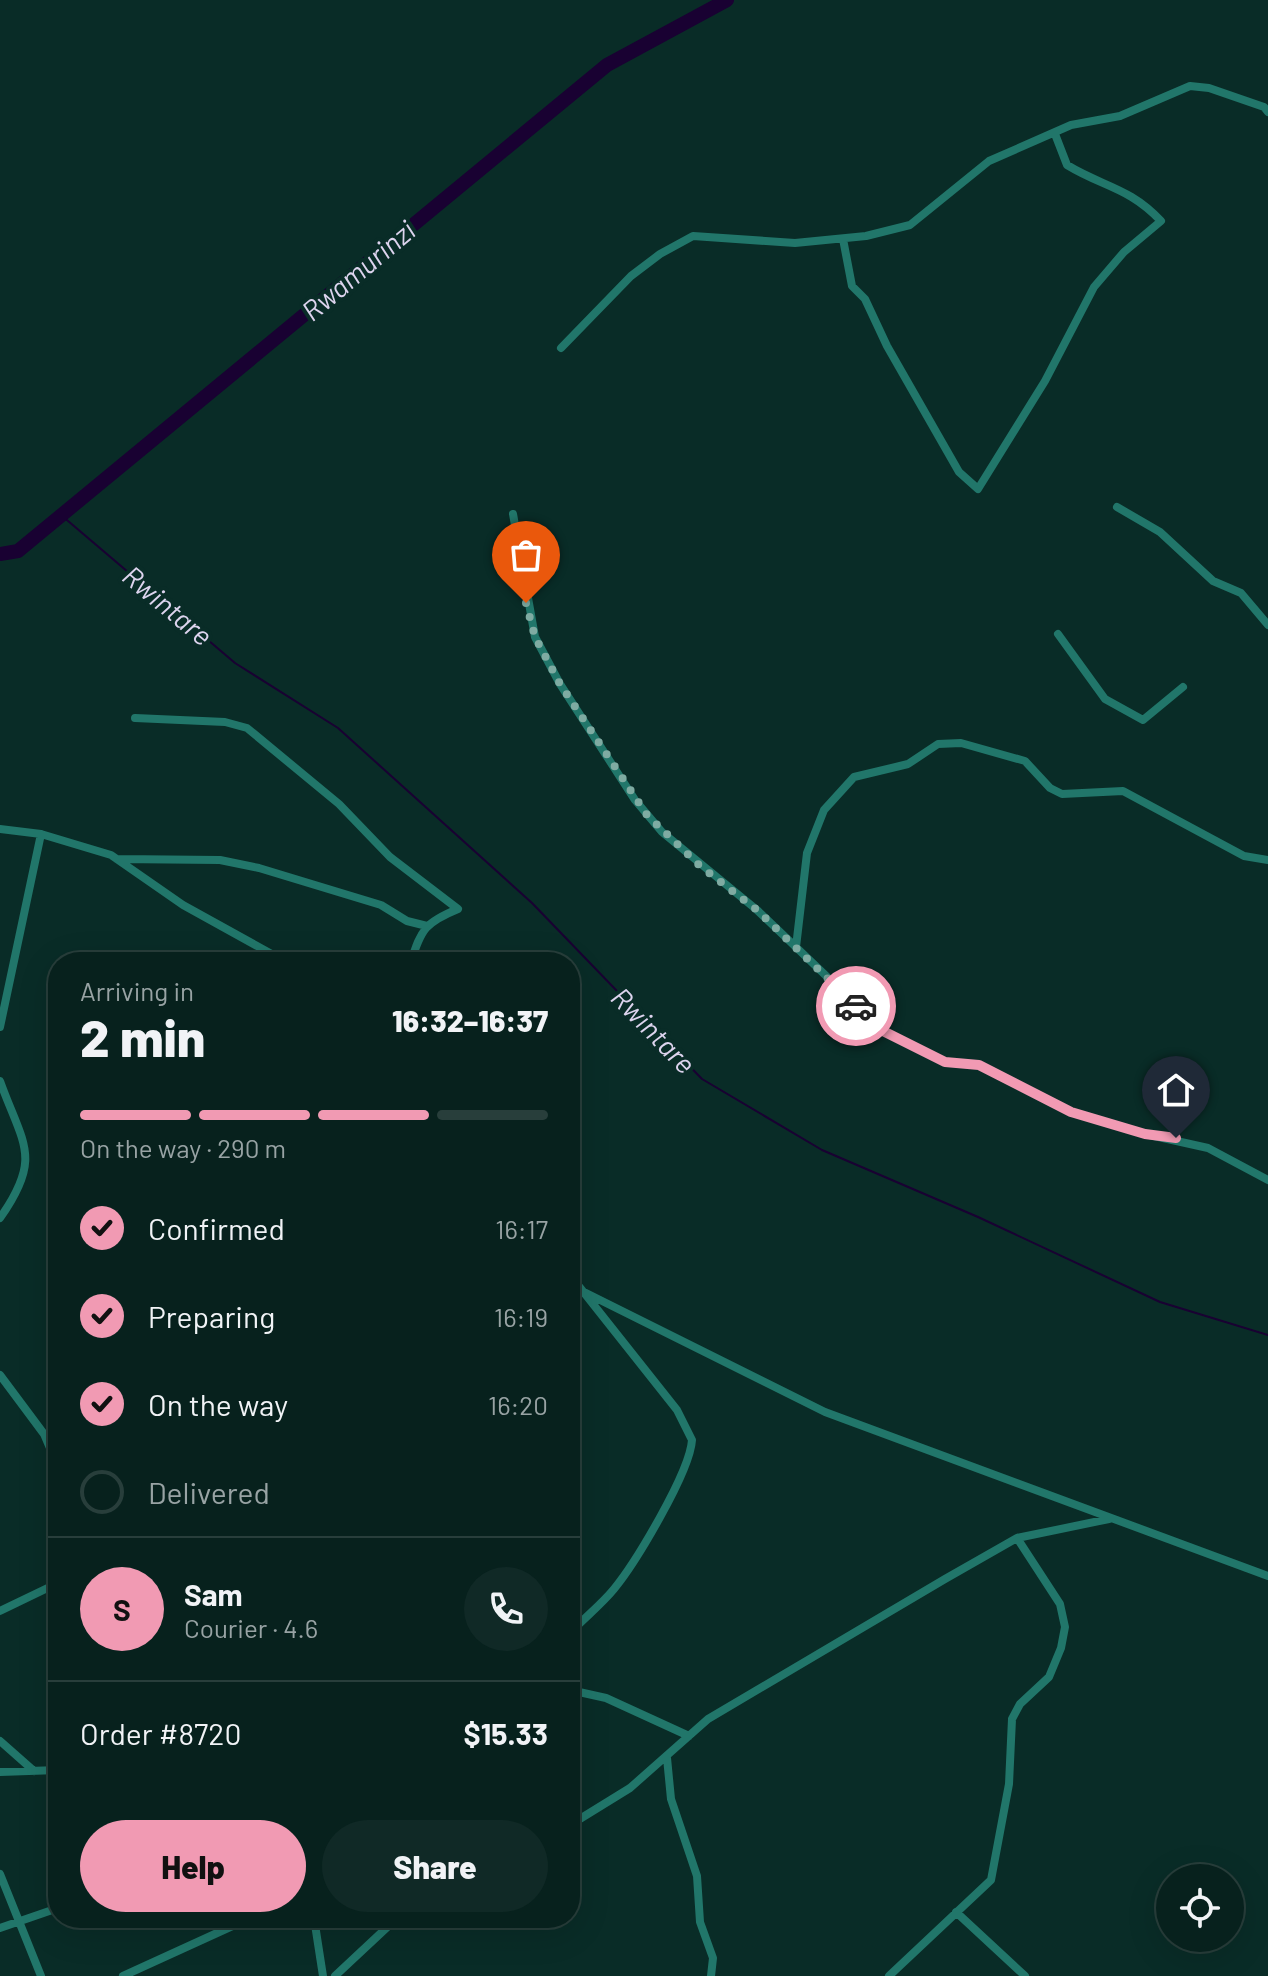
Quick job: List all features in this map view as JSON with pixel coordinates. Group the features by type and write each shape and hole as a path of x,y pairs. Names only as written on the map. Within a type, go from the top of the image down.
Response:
{"street":[{"path":"561,348 631,276 660,254 693,236 795,243 843,239 910,225 989,161 1071,125 1142,108 1190,86 1209,88 1264,107 1268,112"},
{"path":"843,239 852,286 865,299 887,346 959,472 978,489 1045,381 1094,287 1124,252 1161,221 1145,204 1117,186 1067,165 1055,134"},
{"path":"1117,507 1160,532 1213,581 1241,593 1268,625"},
{"path":"513,514 535,637 560,684 620,778 662,832 796,947 885,1032 945,1062 979,1065 1071,1112 1145,1134 1176,1138 1208,1148 1268,1180"},
{"path":"1058,634 1105,699 1143,720 1183,687"},
{"path":"135,718 225,722 247,728 339,804 390,857 458,909 432,920 418,938 414,952"},
{"path":"796,947 807,853 824,810 854,777 908,764 938,744 961,743 1025,761 1050,788 1062,794 1123,791 1244,856 1268,860"},
{"path":"0,829 41,834 81,844 117,859 183,905 268,952"},
{"path":"0,1027 41,834"},
{"path":"117,859 220,860 259,868 381,905 407,921 427,926"},
{"path":"0,1081 28,1160 19,1191 0,1218"},
{"path":"580,1288 677,1410 692,1440 681,1476 627,1570 613,1591 580,1623"},
{"path":"582,1291 825,1412 1268,1576"},
{"path":"0,1375 48,1443"},
{"path":"580,1819 630,1788 708,1719 1017,1538 1110,1519"},
{"path":"889,1976 991,1880 1009,1784 1012,1719 1020,1704 1049,1677 1065,1627 1060,1604 1017,1538"},
{"path":"0,1611 48,1588"},
{"path":"580,1692 606,1698 689,1736"},
{"path":"0,1741 35,1772"},
{"path":"667,1758 671,1799 697,1876 700,1922 713,1958 711,1976"},
{"path":"0,1772 48,1771"},
{"path":"0,1874 41,1976"},
{"path":"0,1928 48,1911"},
{"path":"956,1912 1025,1976"},
{"path":"123,1976 228,1928"},
{"path":"316,1928 323,1976"},
{"path":"335,1976 386,1928"}],"waterway":[{"name":"Rwamurinzi","path":"0,554 18,551 607,65 727,0"},
{"name":"Rwintare","path":"61,515 235,663 338,728 532,903 579,952"},
{"name":"Rwintare","path":"580,953 702,1079 822,1150 978,1217 1160,1302 1268,1335"}],"way so far":[{"path":"526,603 535,637 560,684 647,815 700,866 757,910 856,1006"}],"route":[{"path":"856,1006 885,1032 945,1062 979,1065 1029,1094 1071,1112 1145,1134 1176,1138"}]}
